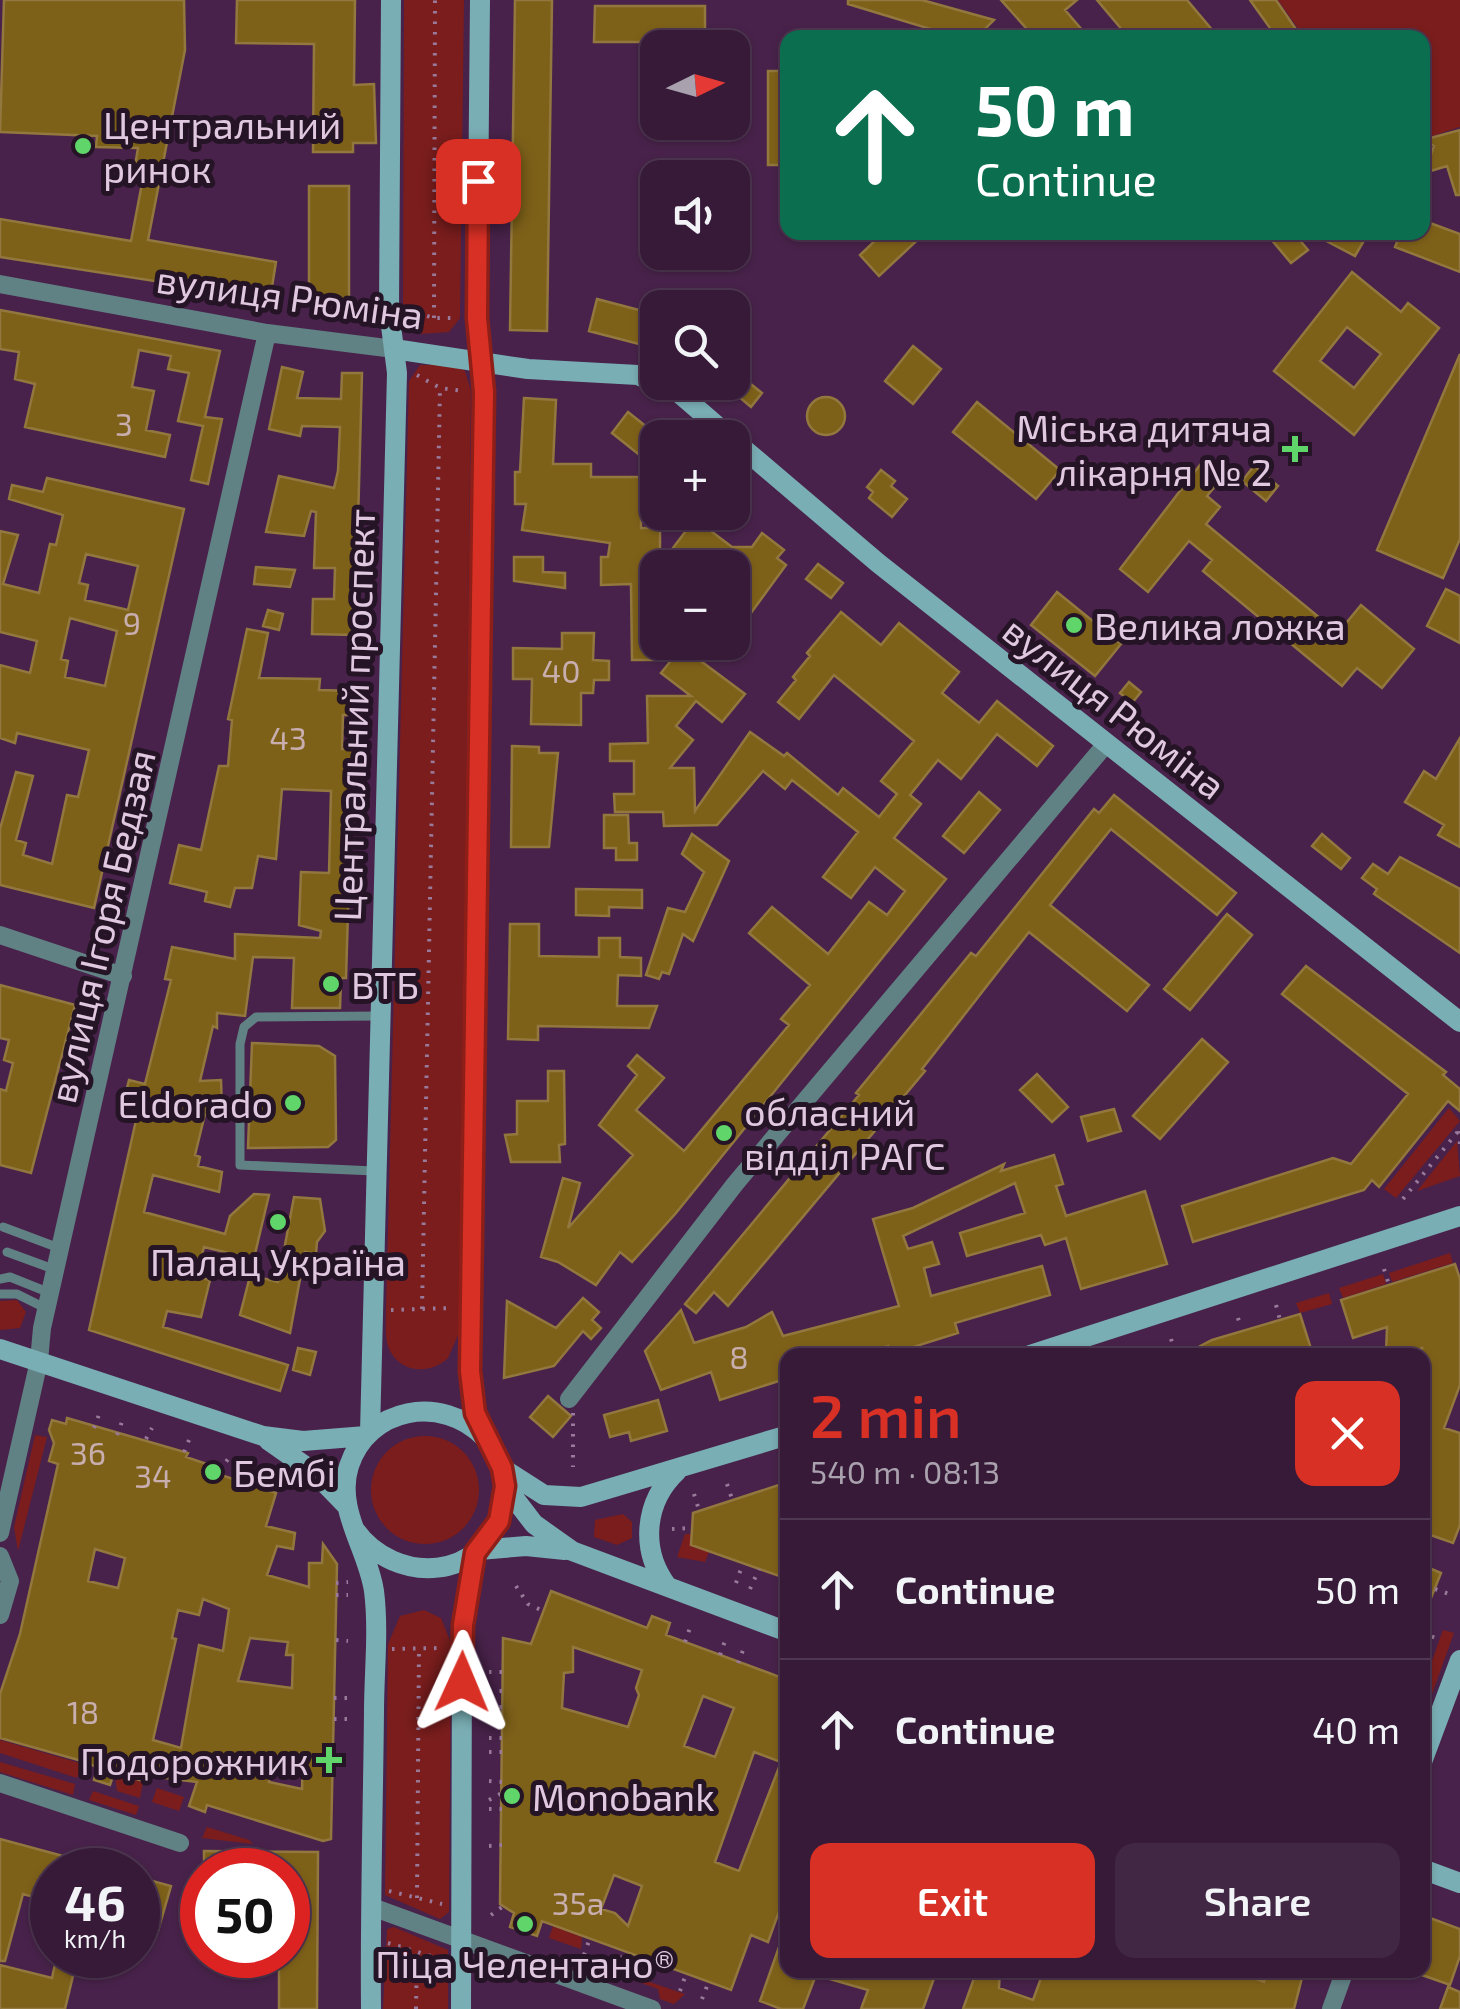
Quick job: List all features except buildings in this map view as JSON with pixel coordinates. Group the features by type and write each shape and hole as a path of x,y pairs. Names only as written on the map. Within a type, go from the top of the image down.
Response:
{"main road":[{"name":"Центральний проспект","path":"368,1434 394,349 388,310 392,0"},
{"path":"480,0 481,361 470,1344 473,1406 503,1477 534,1524 572,1551"},
{"name":"вулиця Рюміна","path":"394,349 528,369 638,375 679,393 711,420"},
{"name":"вулиця Рюміна","path":"750,453 878,563 1460,1022"},
{"path":"1052,1348 1460,1216"},
{"path":"0,1349 263,1436 313,1441 368,1434 403,1413 441,1412 459,1418 488,1442"},
{"path":"346,1506 348,1468 368,1434"},
{"path":"263,1436 315,1474 346,1506 374,1593 370,2009"},
{"path":"503,1477 532,1490 568,1498 677,1471 780,1438"},
{"path":"666,1586 651,1554 649,1522 657,1497 677,1471"},
{"path":"461,2009 462,1647 477,1551 499,1521 503,1477"},
{"path":"355,1530 375,1553 417,1570 448,1567 477,1551 526,1546 572,1551 780,1629"},
{"path":"1430,1741 1460,1660"},
{"path":"1430,1872 1460,1883"}],"street":[{"name":"вулиця Рюміна","path":"0,284 267,332 394,349"},
{"name":"вулиця Ігоря Бедзая","path":"0,1533 40,1361 48,1301 267,332"},
{"path":"569,1399 736,1184 1106,744"},
{"path":"0,935 123,976"},
{"path":"0,1556 10,1581 0,1615"},
{"path":"0,1783 180,1843"},
{"path":"372,1907 652,2009"},
{"path":"1331,2009 1341,1978"}],"lane":[{"path":"377,1171 240,1165 240,1044 244,1026 256,1018 380,1016"},
{"path":"3,1227 61,1248"},
{"path":"7,1252 56,1270"},
{"path":"0,1279 10,1277 48,1301"},
{"path":"0,1294 48,1301"}],"path":[{"path":"434,318 435,0"},
{"path":"402,308 434,318 460,318"},
{"path":"412,373 440,388 471,391"},
{"path":"422,1309 440,388"},
{"path":"1460,1130 1460,1146"},
{"path":"1403,1199 1460,1130"},
{"path":"1384,1270 1389,1285"},
{"path":"1276,1305 1280,1320"},
{"path":"386,1310 460,1307"},
{"path":"1238,1318 1240,1325"},
{"path":"1172,1340 1174,1348"},
{"path":"569,1399 574,1431 573,1467"},
{"path":"94,1428 100,1412"},
{"path":"117,1435 123,1419"},
{"path":"146,1439 152,1428"},
{"path":"184,1452 189,1440"},
{"path":"220,1470 231,1455"},
{"path":"244,1482 251,1462"},
{"path":"727,1484 732,1499"},
{"path":"694,1494 699,1510"},
{"path":"672,1529 692,1528"},
{"path":"736,1583 743,1563"},
{"path":"750,1588 758,1569"},
{"path":"336,1583 348,1582"},
{"path":"516,1586 528,1604 543,1612"},
{"path":"1435,1588 1452,1594"},
{"path":"336,1595 348,1595"},
{"path":"684,1642 691,1625"},
{"path":"1430,1636 1436,1638"},
{"path":"720,1655 726,1638"},
{"path":"336,1640 348,1641"},
{"path":"738,1664 744,1645"},
{"path":"387,1649 450,1648"},
{"path":"416,1898 419,1649"},
{"path":"489,1672 503,1672"},
{"path":"490,1690 502,1691"},
{"path":"334,1698 348,1698"},
{"path":"489,1707 502,1707"},
{"path":"334,1718 348,1718"},
{"path":"489,1721 502,1721"},
{"path":"489,1738 502,1738"},
{"path":"489,1752 502,1752"},
{"path":"489,1781 502,1782"},
{"path":"489,1800 502,1793"},
{"path":"489,1809 502,1809"},
{"path":"489,1846 502,1845"},
{"path":"385,1888 449,1907"},
{"path":"490,1915 502,1907"},
{"path":"584,1956 590,1938"},
{"path":"384,1942 417,1948 448,1962"},
{"path":"416,2009 417,1948"},
{"path":"618,1968 624,1952"},
{"path":"647,1978 653,1962"},
{"path":"680,1991 686,1974"},
{"path":"702,1998 709,1981"}],"shaded area":[{"path":"404,0 464,0 460,318 449,332 418,334 403,320"},
{"path":"1278,0 1460,0 1460,127 1430,137 1430,30 1299,30"},
{"path":"420,365 456,365 465,371 471,391 459,1333 448,1358 422,1369 405,1365 391,1353 386,1326 409,381"},
{"path":"1449,1108 1460,1121 1396,1198 1384,1189"},
{"path":"1457,1141 1460,1176 1417,1191"},
{"path":"1450,1253 1453,1263 1392,1282 1389,1273"},
{"path":"1383,1274 1386,1284 1343,1298 1339,1288"},
{"path":"1329,1293 1332,1304 1300,1313 1296,1303"},
{"path":"17,1300 26,1312 20,1328 0,1330 0,1301"},
{"path":"35,1435 47,1437 18,1551 14,1527"},
{"path":"425,1436 446,1440 463,1452 475,1469 479,1490 475,1511 463,1528 446,1540 425,1544 404,1540 387,1528 375,1511 371,1490 375,1469 387,1452 404,1440"},
{"path":"623,1514 632,1522 632,1538 617,1545 594,1537 595,1520"},
{"path":"685,1534 691,1534 691,1546 709,1552 705,1562 677,1557"},
{"path":"424,1610 441,1618 451,1643 449,1912 440,1919 385,1895 388,1644 400,1616"},
{"path":"1443,1630 1454,1633 1430,1700 1430,1666"},
{"path":"0,1740 83,1764 77,1778 0,1753"},
{"path":"0,1762 75,1784 73,1795 0,1772"},
{"path":"115,1776 143,1782 140,1798 117,1791"},
{"path":"157,1788 184,1797 179,1811 152,1802"},
{"path":"93,1791 139,1806 136,1815 89,1800"},
{"path":"207,1827 249,1840 253,1844 202,1838"},
{"path":"553,1926 582,1937 581,1949 549,1938"},
{"path":"394,1927 448,1950 448,2009 383,2009 387,1929"},
{"path":"614,1970 685,1994 674,2004 660,1999 658,1989 617,1974 608,1980"}],"place":[{"name":"Центральний ринок","path":"83,146"},
{"name":"Міська дитяча лікарня № 2","path":"1295,449"},
{"name":"Велика ложка","path":"1074,625"},
{"name":"ВТБ","path":"331,984"},
{"name":"Eldorado","path":"293,1103"},
{"name":"обласний відділ РАГС","path":"724,1133"},
{"name":"Палац Україна","path":"278,1222"},
{"name":"Бембі","path":"213,1472"},
{"name":"Подорожник","path":"329,1760"},
{"name":"Monobank","path":"512,1796"},
{"name":"Піца Челентано®","path":"525,1924"}],"route":[{"path":"462,1682 463,1625 475,1553 499,1521 505,1486 502,1468 475,1413 470,1371 484,392 477,318 478,181"}]}
